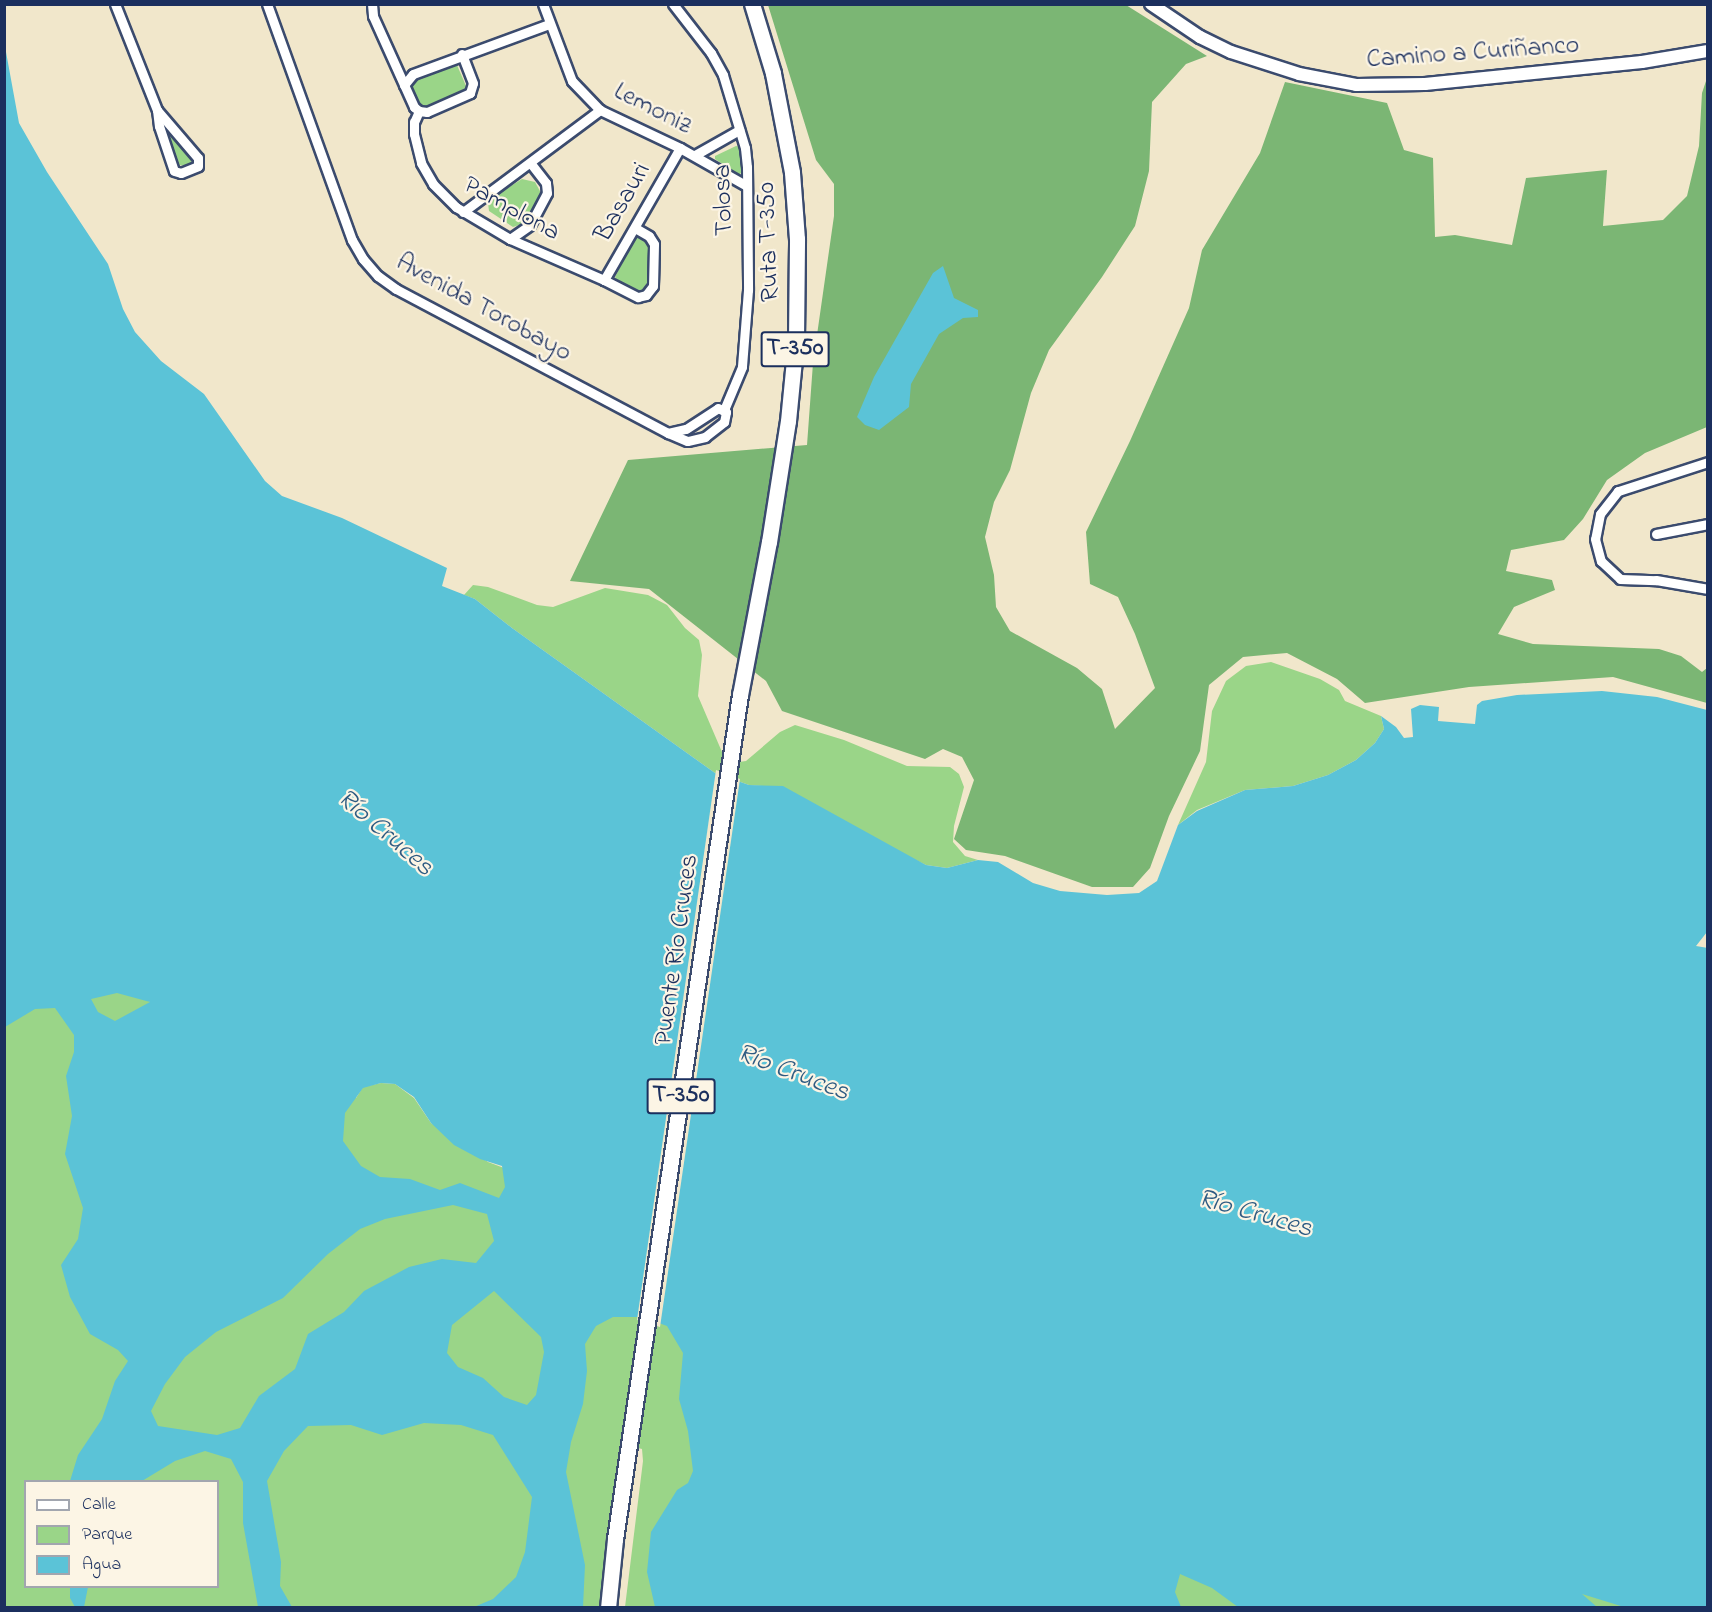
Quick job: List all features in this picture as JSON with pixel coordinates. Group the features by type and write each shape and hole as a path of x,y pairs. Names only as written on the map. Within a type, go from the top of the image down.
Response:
{"main road":[{"name":"Ruta T-350","path":"740,695 769,542 788,421 798,305 798,239 787,139 773,73 752,4"},
{"name":"Puente Río Cruces","path":"608,1608 622,1496 740,695"}],"street":[{"path":"115,4 157,110 159,126 174,171 181,173 198,166 198,158 157,110"},
{"name":"Avenida Torobayo","path":"267,4 352,240 363,259 378,276 396,289 687,441 705,436 724,422 726,416 724,410"},
{"path":"372,4 373,16 414,107 419,111 428,112 470,93 473,83 462,54"},
{"name":"Lemoniz","path":"543,4 572,81 600,110 695,155 747,186"},
{"name":"Tolosa","path":"673,4 711,53 723,75 746,157 748,290 742,367 724,410"},
{"name":"Camino a Curiñanco","path":"1151,4 1200,37 1231,52 1299,75 1356,85 1425,84 1642,62 1707,51"},
{"path":"404,84 413,74 462,54 549,24"},
{"path":"463,212 531,164 600,110"},
{"name":"Pamplona","path":"419,111 413,128 422,163 441,194 463,212 510,239 638,297 651,290 653,241 635,228"},
{"name":"Lemoniz","path":"695,155 739,130"},
{"name":"Basauri","path":"604,280 680,148"},
{"path":"510,239 530,225 547,193 546,183 531,164"},
{"path":"668,433 686,429 716,409 724,410"},
{"path":"1707,462 1618,491 1600,514 1595,530 1596,548 1605,567 1625,581 1656,580 1707,589"},
{"path":"1656,534 1707,524"}],"green space":[{"path":"768,5 1126,5 1207,56 1186,64 1152,102 1149,171 1135,226 1102,277 1049,350 1031,393 1010,470 994,502 985,537 994,575 996,607 1010,631 1077,668 1102,689 1115,729 1155,688 1135,634 1118,597 1090,584 1086,532 1130,441 1189,308 1202,250 1260,153 1285,82 1387,103 1404,150 1433,158 1435,237 1455,235 1512,245 1526,178 1607,170 1603,226 1663,220 1687,196 1699,146 1702,93 1707,78 1707,427 1645,453 1607,480 1583,519 1564,540 1511,550 1506,571 1552,580 1555,590 1514,607 1498,634 1533,644 1659,649 1681,656 1702,672 1707,668 1707,703 1613,677 1469,687 1365,703 1337,679 1287,653 1243,657 1209,685 1200,751 1169,816 1150,868 1133,887 1092,887 1005,856 966,850 954,839 974,780 962,757 943,749 925,759 782,711 766,681 649,589 570,581 628,460 807,445 813,363 834,216 834,184 816,160"},
{"path":"453,63 457,65 466,86 464,90 425,108 421,106 411,85 412,81 415,77"},
{"path":"163,127 192,159 191,163 186,166 179,165"},
{"path":"736,146 741,147 741,173 739,175 715,159 715,156"},
{"path":"522,179 535,182 541,193 525,223 513,227 489,211 488,203 493,197"},
{"path":"640,236 649,244 649,285 639,293 619,283 615,277 635,238"},
{"path":"473,585 488,587 537,605 553,607 605,588 648,595 667,605 685,628 699,640 702,655 698,696 722,752 739,762 746,761 780,732 795,725 844,740 907,766 950,767 959,774 964,787 954,826 953,842 965,856 978,860 947,868 926,865 762,786 749,785 715,773 475,599 464,595"},
{"path":"1271,662 1320,679 1339,690 1345,701 1381,716 1384,729 1375,743 1356,760 1328,775 1293,786 1245,790 1197,810 1178,825 1206,762 1212,711 1226,681 1246,666"},
{"path":"95,980 151,1002 356,1098 363,1087 381,1083 395,1084 414,1098 431,1123 488,1162 1657,1607 625,1607 643,1461 642,1449 630,1446 603,1607 5,1608 5,1008"}],"water":[{"name":"Río Cruces","path":"4,41 19,123 47,172 108,264 123,309 135,332 161,361 204,394 265,481 282,496 342,518 447,568 442,586 475,599 715,773 749,785 783,786 926,865 947,868 978,860 998,862 1033,883 1060,891 1107,895 1139,893 1157,881 1178,825 1197,811 1245,790 1293,786 1328,775 1356,760 1375,743 1384,729 1381,716 1396,727 1404,738 1413,737 1411,709 1420,705 1439,707 1438,721 1475,724 1477,705 1482,701 1517,695 1602,691 1657,697 1707,710 1707,932 1696,946 1708,948 1707,1607 1624,1607 1582,1594 1597,1607 1238,1607 1212,1588 1180,1574 1175,1592 1181,1607 655,1607 647,1572 651,1532 677,1490 688,1483 693,1471 688,1431 679,1399 683,1353 667,1326 643,1317 613,1317 596,1326 585,1344 587,1371 583,1404 571,1442 566,1472 585,1565 583,1607 474,1607 493,1599 516,1577 525,1552 532,1497 493,1435 461,1425 424,1423 382,1435 351,1425 308,1426 284,1451 267,1481 281,1562 280,1586 292,1607 258,1607 243,1523 243,1482 231,1459 205,1451 175,1461 144,1480 70,1480 78,1455 102,1419 115,1381 128,1361 118,1350 90,1334 70,1297 61,1265 78,1239 83,1208 65,1154 72,1116 66,1076 74,1052 74,1035 55,1008 35,1009 5,1027","holes":["117,993 150,1002 115,1021 98,1012 91,999","381,1083 395,1084 414,1097 431,1123 454,1145 480,1159 502,1166 505,1187 499,1198 460,1183 440,1190 410,1179 380,1177 361,1166 343,1141 345,1113 363,1088","453,1205 487,1214 494,1241 476,1263 442,1259 409,1267 364,1291 344,1312 308,1334 295,1369 259,1396 240,1428 217,1435 158,1426 151,1411 165,1384 185,1357 216,1332 283,1298 328,1254 360,1229 385,1219","494,1291 541,1337 544,1352 536,1395 527,1405 504,1397 483,1378 458,1367 447,1353 452,1325"]},
{"path":"943,266 954,298 978,310 978,317 963,318 939,334 911,384 909,407 879,430 865,425 857,417 874,377 933,273"},
{"path":"70,1588 88,1588 84,1607 75,1607 70,1598"}],"pier":[{"path":"716,770 740,779 660,1327 637,1320"}]}
